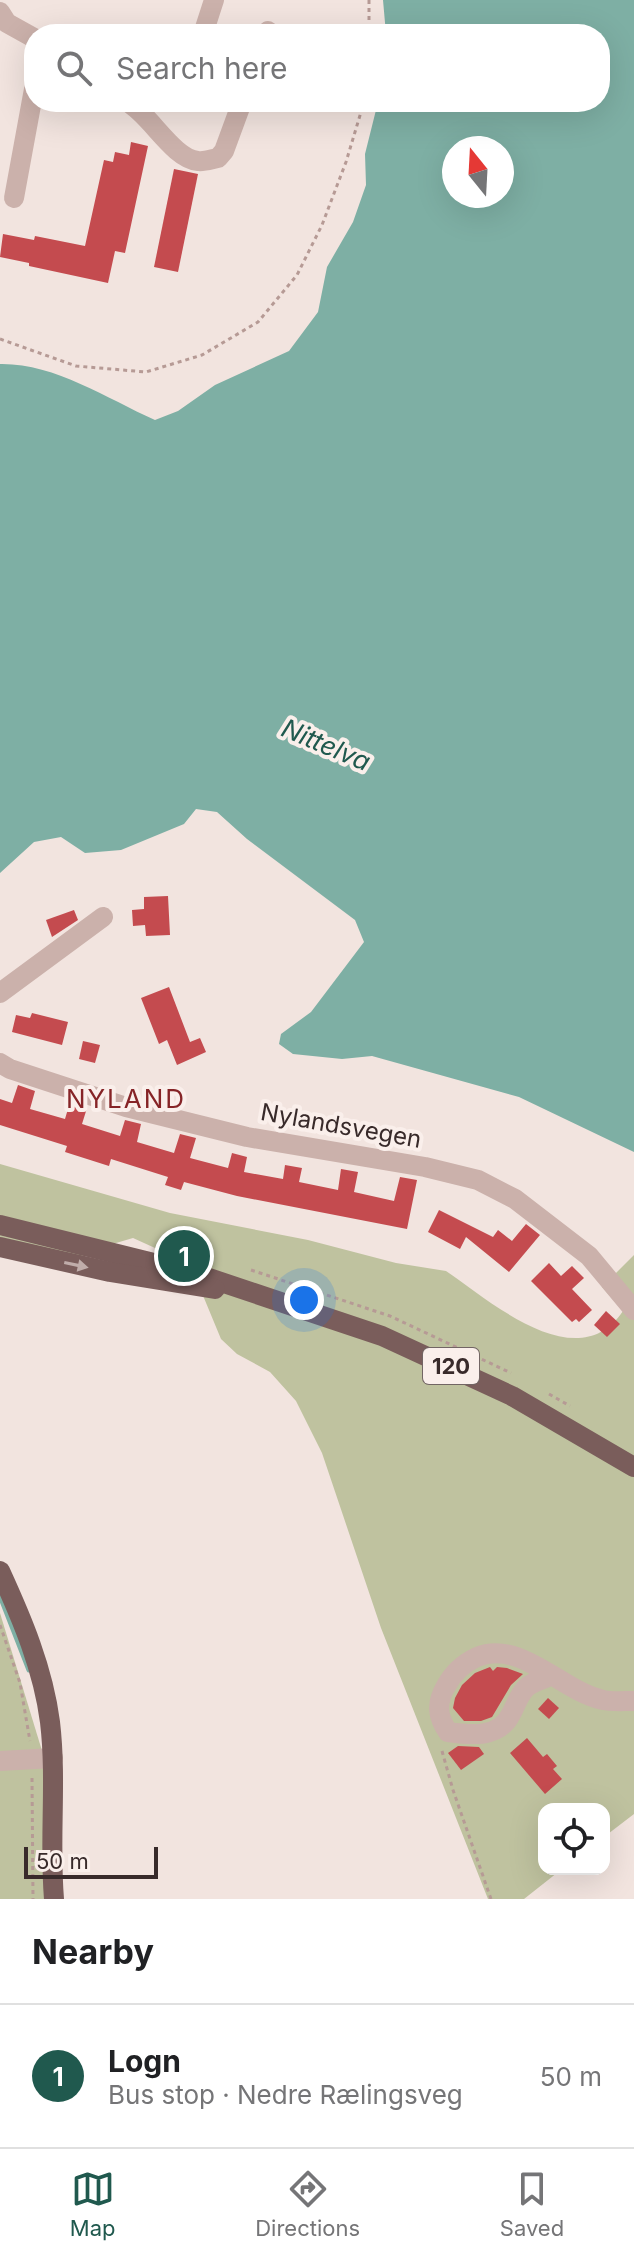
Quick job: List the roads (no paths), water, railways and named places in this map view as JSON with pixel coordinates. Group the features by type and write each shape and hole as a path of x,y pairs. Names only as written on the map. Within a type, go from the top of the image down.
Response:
{"main road":[{"name":"120","path":"0,1225 194,1273 347,1323 445,1363 552,1417 634,1467"},
{"name":"120","path":"0,1247 148,1279 254,1294"},
{"path":"0,1571 24,1625 41,1676 49,1719 53,1758 54,1899"}],"street":[{"path":"206,24 214,0"},
{"path":"2,17 24,31"},
{"path":"14,198 30,112"},
{"path":"145,112 173,145 196,161 218,158 224,151 238,112"},
{"path":"0,993 103,917"},
{"name":"Nylandsvegen","path":"0,1063 97,1098 156,1115 247,1137 425,1167 478,1180 515,1199 580,1248 634,1310"},
{"path":"551,1676 530,1684 520,1694 509,1719 493,1732 472,1736 448,1732 440,1719 439,1699 450,1679 467,1662 492,1651 517,1656 602,1700 634,1701"},
{"path":"0,1761 53,1758"}],"water":[{"name":"Nittelva","path":"383,0 634,0 634,1152 519,1097 372,1056 342,1059 293,1054 279,1044 281,1034 311,1012 364,942 355,920 247,839 217,812 196,809 184,824 121,850 85,853 61,837 34,842 0,873 0,364 20,365 60,375 155,420 178,411 215,385 289,351 318,312 327,267 353,222 366,185 365,154 376,112 610,112 610,24 385,24"}],"waterway":[{"path":"0,1596 29,1670"}],"place":[{"name":"Logn","path":"184,1256"}],"district":[{"name":"NYLAND","path":"126,1099"}]}
